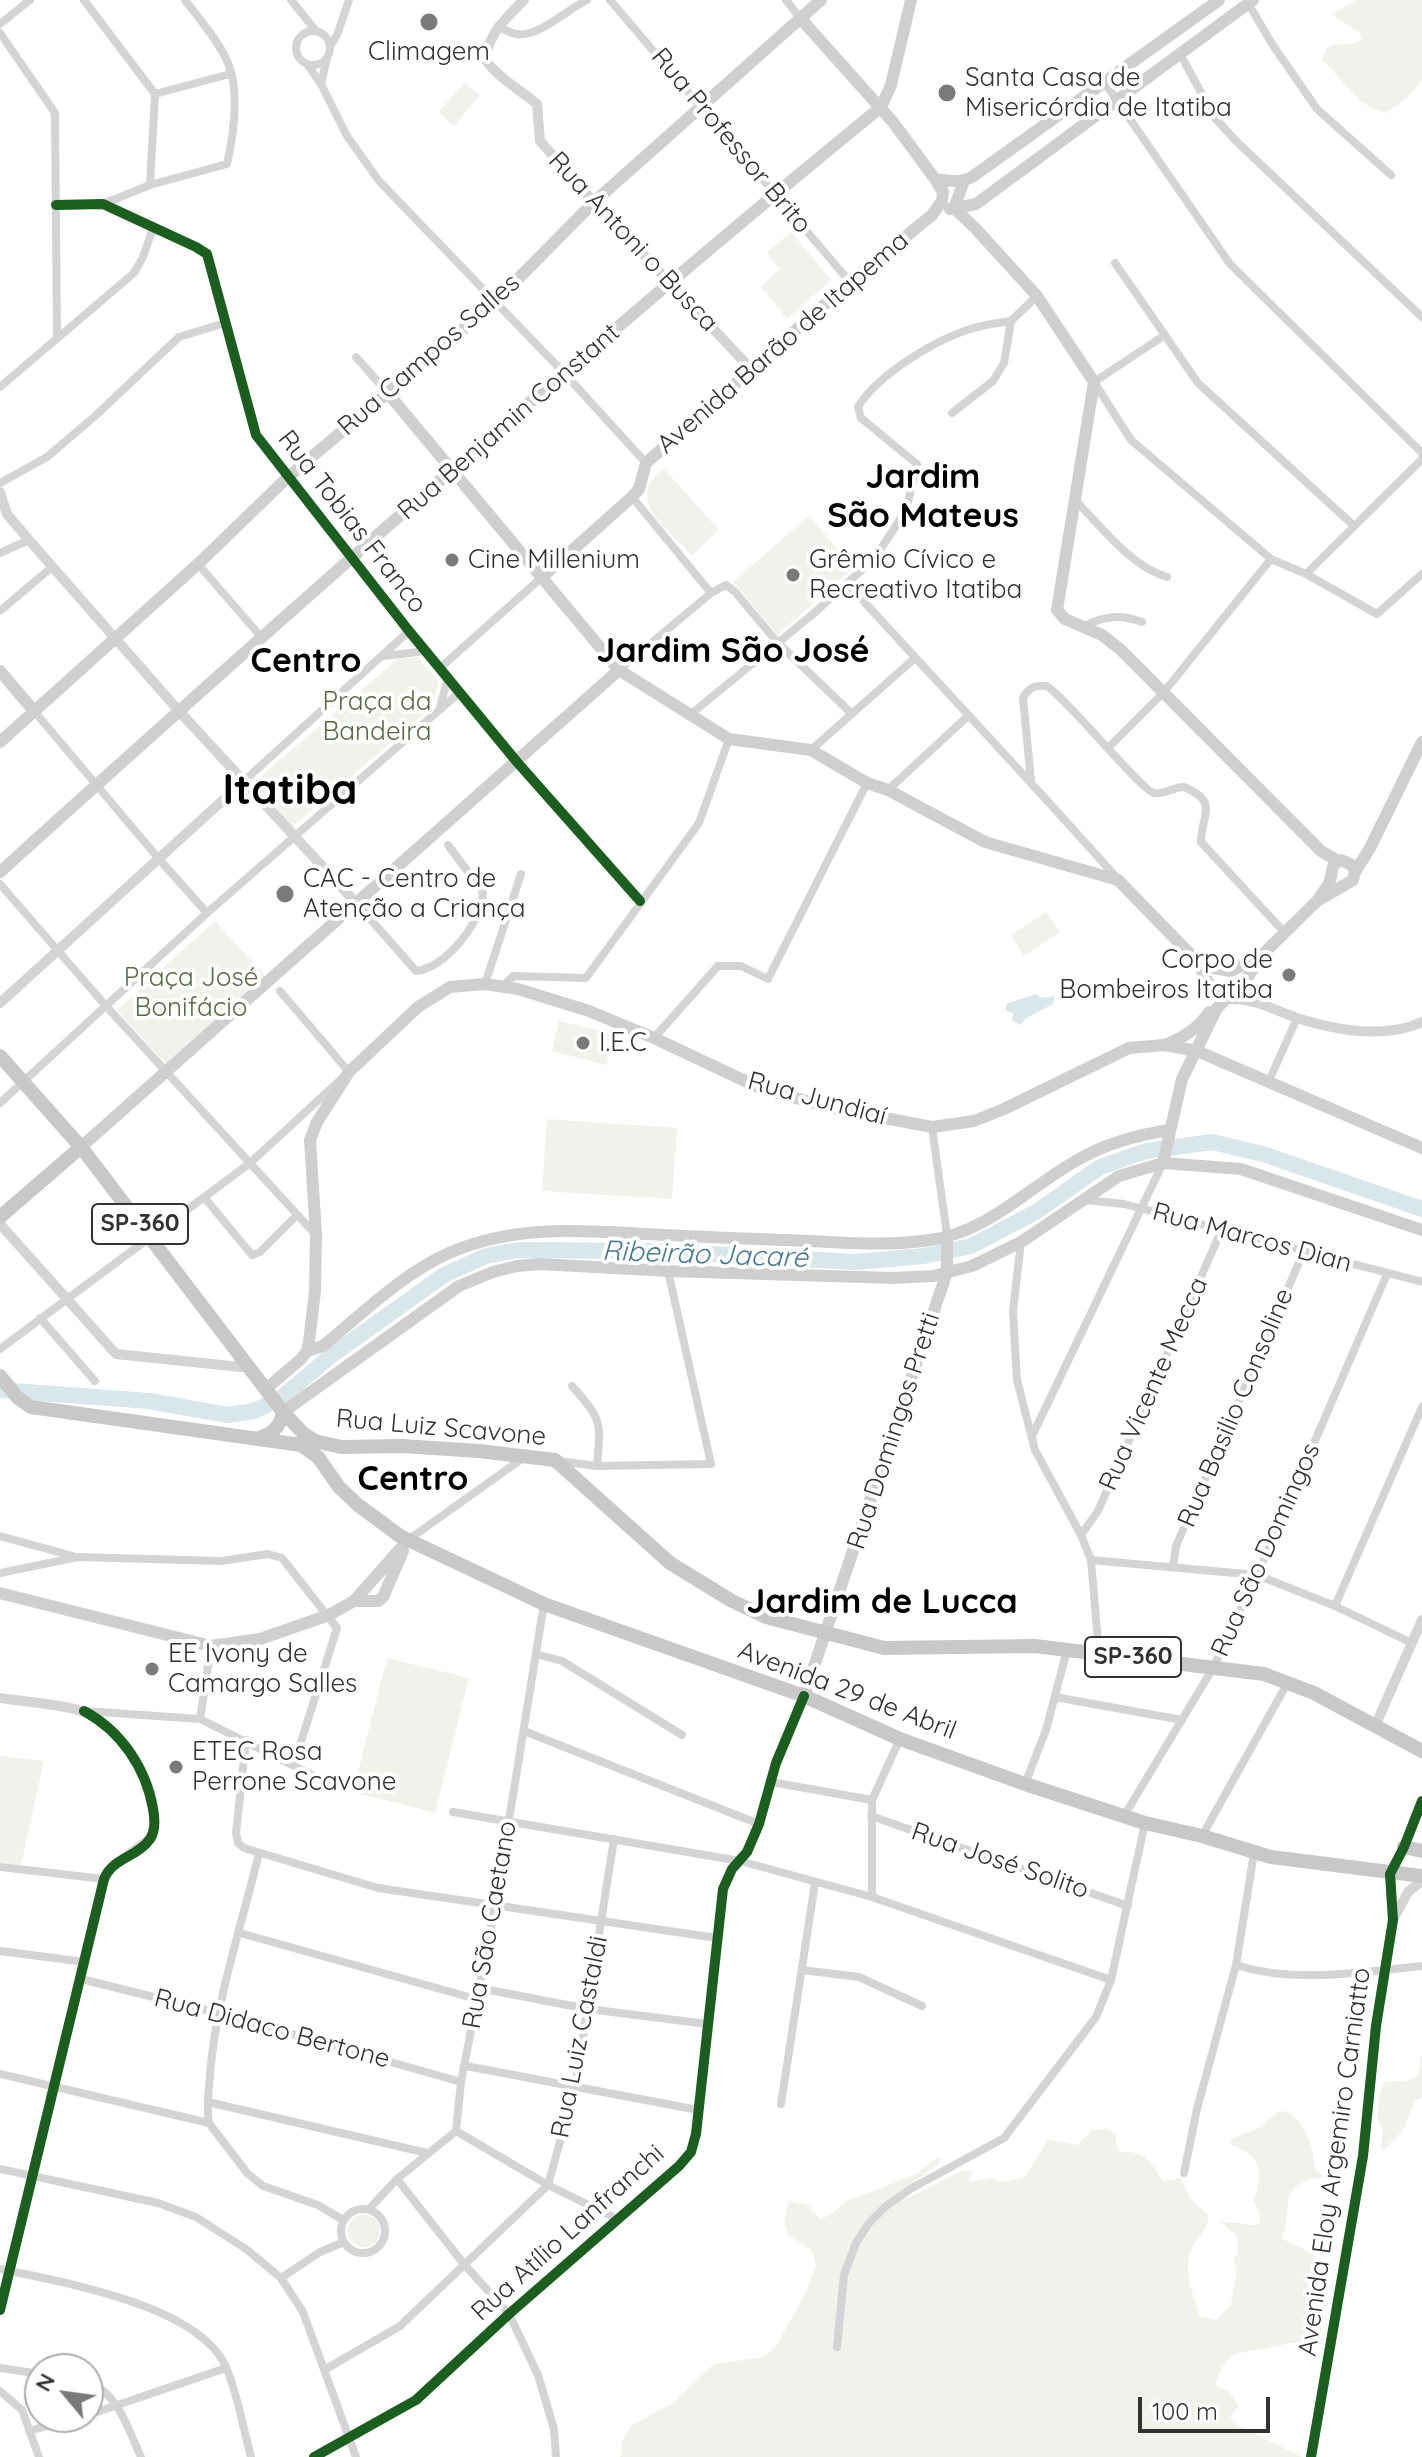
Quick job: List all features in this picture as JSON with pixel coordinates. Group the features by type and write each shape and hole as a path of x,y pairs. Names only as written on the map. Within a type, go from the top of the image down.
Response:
{"main road":[{"name":"Rua Campos Salles","path":"0,742 198,564 288,477 386,391 495,302 594,202 821,0"},
{"path":"881,107 891,85 911,0"},
{"path":"954,208 964,181 1219,0"},
{"path":"932,215 976,204 1251,2"},
{"path":"801,19 881,107 935,179 943,192 942,201 932,215"},
{"name":"Rua Benjamin Constant","path":"0,872 352,557 669,282 881,107"},
{"path":"1013,149 1026,167"},
{"path":"935,179 964,181"},
{"path":"976,204 976,229"},
{"path":"954,208 1037,296 1094,382 1057,610 1065,619 1084,626 1121,650 1350,883 1420,748"},
{"name":"Avenida Barão de Itapema","path":"541,578 632,497 639,489 646,463 850,282 932,215"},
{"path":"386,391 619,670 729,739 811,750 867,783 888,790 994,846 1118,880 1191,955 1221,994"},
{"path":"0,1217 619,670"},
{"path":"0,671 34,711"},
{"path":"1221,994 1239,994 1261,956 1317,901 1337,871 1370,848"},
{"path":"1337,871 1352,865 1355,872"},
{"path":"1191,955 1208,967 1229,971 1243,984"},
{"path":"1163,1159 1182,1079 1217,1008 1221,994 1218,975 1261,956"},
{"name":"Rua Jundiaí","path":"307,1351 315,1291 316,1235 310,1140 317,1122 349,1072 418,1007 450,987 485,984 589,1011 762,1089 837,1109 932,1127 974,1121 1004,1109 1129,1048 1164,1045 1197,1051 1422,1148"},
{"path":"1164,1045 1181,1039 1202,1023 1221,994"},
{"path":"1164,1045 1179,1057 1182,1079"},
{"name":"SP-360","path":"0,1056 81,1147 252,1369"},
{"path":"268,1390 307,1351 323,1346 422,1268 461,1248 508,1234 589,1231 867,1243 947,1238 997,1214 1081,1157 1133,1136 1168,1133"},
{"path":"1,1377 18,1398 31,1407 46,1411 257,1439 270,1434 280,1424 282,1410 459,1286 493,1272 540,1264 893,1278 933,1276 972,1266 1021,1242 1119,1176 1163,1159 1241,1169 1422,1230"},
{"name":"Rua Domingos Pretti","path":"804,1696 947,1270 947,1238"},
{"name":"Rua Luiz Scavone","path":"252,1369 282,1410 315,1441 341,1447 402,1446 555,1460 670,1563 732,1601 766,1617 884,1648 1035,1646 1264,1674 1288,1682 1376,1724 1422,1751"},
{"name":"Avenida 29 de Abril","path":"257,1439 301,1445 318,1457 339,1487 358,1505 408,1540 544,1604 804,1696 900,1739 1145,1823 1202,1836 1254,1853 1422,1878"},
{"path":"324,1465 332,1451 341,1447"},
{"path":"0,1593 211,1646 260,1639 329,1615 354,1601 408,1540"},
{"path":"354,1601 378,1601 383,1597 408,1540"},
{"path":"369,1584 367,1593 370,1600"},
{"path":"1404,1847 1422,1851"}],"street":[{"path":"0,24 30,0"},
{"path":"84,0 155,94 150,185"},
{"path":"103,204 150,185 227,164 233,138 233,91 228,63 185,0"},
{"path":"291,0 330,46"},
{"path":"321,84 330,46 349,0"},
{"name":"Rua Antoni o Busca","path":"524,0 498,26 489,41 485,59 494,72 537,104 540,141 751,369"},
{"path":"498,26 516,34 528,35 587,0"},
{"name":"Rua Professor Brito","path":"610,0 850,282"},
{"path":"786,0 801,19"},
{"path":"1251,2 1272,44 1317,109 1391,175"},
{"path":"302,15 304,33"},
{"path":"340,26 304,33 297,41 296,52 321,84 347,136 379,181 646,463"},
{"path":"0,33 55,113 57,338"},
{"path":"1179,52 1215,118 1236,141 1422,317"},
{"path":"307,64 318,65 327,58"},
{"path":"155,94 230,74"},
{"path":"1105,83 1230,264 1422,456 1306,574"},
{"name":"Rua Tobias Franco","path":"56,205 103,204 207,254 256,435 409,631 517,762 640,901"},
{"path":"0,387 134,273 153,228"},
{"path":"1115,263 1198,383 1353,525"},
{"path":"691,714 875,558 906,510 917,464 861,418 858,407 865,395 912,358 973,328 1011,321 1037,296"},
{"path":"952,413 993,381 1004,363 1011,321"},
{"path":"0,483 47,457 179,337 225,323"},
{"path":"1165,335 1094,382 1131,440 1271,559 1306,574 1377,614 1422,574"},
{"path":"356,357 386,391"},
{"path":"0,492 7,514 52,567 416,971 429,970 459,945 482,901 483,892 448,845"},
{"path":"632,497 711,593"},
{"path":"1075,500 1129,554 1155,574 1167,577"},
{"path":"0,553 29,540"},
{"path":"1109,747 1164,692 1271,559"},
{"path":"198,564 262,638"},
{"path":"0,611 52,567"},
{"path":"440,668 541,578"},
{"path":"847,583 1031,781 1118,880"},
{"path":"619,670 711,593 726,585 777,642 851,713"},
{"path":"1084,626 1101,618 1124,615 1142,622"},
{"path":"0,1003 409,631"},
{"path":"381,657 426,651"},
{"path":"811,750 915,658"},
{"path":"439,711 448,677"},
{"path":"1031,781 1023,698 1028,689 1047,686 1109,747 1144,788 1154,793 1184,787 1199,795 1206,805 1207,816 1201,830 1201,842 1285,933"},
{"path":"0,1103 207,913 460,692"},
{"path":"34,711 207,913"},
{"path":"888,790 968,716"},
{"path":"502,987 513,976 586,978 699,823 729,739"},
{"path":"654,1038 718,966 741,966 768,979 867,783"},
{"path":"485,984 521,874"},
{"path":"0,884 106,1006 316,1235"},
{"path":"1243,984 1261,1002"},
{"path":"0,1349 250,1163 349,1072 280,991"},
{"path":"1221,994 1261,1002 1297,1018 1342,1028 1386,1032 1422,1022"},
{"path":"1269,1081 1297,1018"},
{"name":"Rua Domingos Pretti","path":"932,1127 947,1238"},
{"path":"1032,1437 1163,1159"},
{"path":"204,1197 252,1255 260,1252 297,1215"},
{"name":"Rua Marcos Dian","path":"1081,1199 1124,1204 1422,1282"},
{"path":"0,1224 116,1354 252,1369"},
{"name":"Rua Vicente Mecca","path":"1081,1535 1098,1511 1222,1229"},
{"path":"1021,1242 1013,1311 1017,1380 1035,1450 1081,1535 1091,1560 1099,1654"},
{"name":"Rua Basilio Consoline","path":"1173,1567 1176,1546 1304,1251"},
{"path":"555,1460 597,1466 711,1464 668,1271"},
{"name":"Rua São Domingos","path":"1124,1816 1213,1668 1257,1575 1387,1274"},
{"path":"40,1318 95,1381"},
{"path":"572,1386 596,1413 601,1429 597,1466"},
{"path":"1335,1606 1422,1407"},
{"path":"408,1540 523,1457"},
{"path":"0,1536 78,1557"},
{"path":"0,1573 78,1557 221,1561 268,1554 286,1561 337,1628 294,1764"},
{"path":"1091,1560 1257,1575 1335,1606 1412,1643"},
{"name":"Rua São Caetano","path":"456,2131 461,2082 495,1906 544,1604"},
{"path":"1376,1724 1422,1620"},
{"path":"200,1719 211,1646"},
{"path":"1025,1784 1046,1730 1067,1650"},
{"path":"536,1654 562,1661 682,1735"},
{"path":"1202,1836 1288,1682"},
{"name":"Rua Domingos Pretti","path":"740,1861 759,1824 776,1763 804,1696"},
{"path":"1055,1697 1182,1720"},
{"path":"0,1698 84,1711 200,1719 332,1785"},
{"path":"0,2310 5,2270 34,2176 104,1879 112,1867 151,1838 155,1818 143,1772 116,1736 100,1720 84,1711"},
{"path":"524,1731 759,1824"},
{"path":"872,1897 872,1800 900,1739"},
{"path":"246,1740 236,1833 238,1843 259,1853 378,1888 717,1938"},
{"path":"771,1782 872,1800"},
{"path":"1393,1920 1390,1874 1422,1801"},
{"path":"453,1812 740,1861 872,1897 1111,1980"},
{"name":"Rua José Solito","path":"871,1816 1128,1906"},
{"path":"837,2347 844,2275 856,2243 869,2223 886,2206 912,2188 1004,2138 1096,2017 1111,1980 1145,1823"},
{"name":"Rua Luiz Castaldi","path":"548,2185 575,2087 614,1839"},
{"path":"259,1853 218,2013 208,2102 209,2123 247,2173 263,2186 318,2205 343,2220"},
{"path":"1184,2173 1197,2109 1236,1965 1254,1853"},
{"name":"Rua Atílio Lanfranchi","path":"314,2457 416,2400 691,2152 696,2134 723,1889 732,1869 740,1861"},
{"path":"0,1867 104,1879"},
{"path":"1393,1920 1408,1892 1422,1878"},
{"path":"781,2104 815,1883"},
{"name":"Avenida Eloy Argemiro Carniatto","path":"1311,2457 1363,2156 1376,2026 1393,1920"},
{"path":"240,1933 476,1999"},
{"path":"0,1951 85,1962"},
{"path":"1236,1965 1272,1973 1317,1976 1422,1966"},
{"path":"802,1970 859,1977 922,2006"},
{"name":"Rua Didaco Bertone","path":"81,1979 218,2013 461,2082"},
{"path":"479,1988 588,2009 707,2024"},
{"path":"466,2066 698,2110"},
{"path":"0,2074 209,2123"},
{"path":"208,2102 427,2153"},
{"path":"369,2209 397,2179 456,2131 548,2185 617,2219"},
{"path":"0,2169 158,2203 196,2217 246,2249 281,2278 303,2312 356,2457"},
{"path":"397,2179 463,2263 509,2314 538,2375 554,2429 556,2457"},
{"path":"326,2369 400,2326 548,2185"},
{"path":"369,2209 385,2223 385,2238 369,2253 361,2253 344,2242 341,2235 343,2220 354,2210 369,2209"},
{"path":"281,2278 320,2252 344,2242"},
{"path":"5,2270 136,2302 185,2323 215,2348 226,2368 251,2457"},
{"path":"0,2368 24,2372"},
{"path":"104,2411 226,2368"},
{"path":"0,2391 22,2410 24,2416"},
{"path":"104,2391 117,2407 141,2457"},
{"path":"30,2433 39,2457"}],"green space":[{"path":"1356,0 1422,0 1422,80 1410,95 1386,113 1358,99 1322,60 1327,47 1362,39 1359,32 1332,15"},
{"path":"464,83 480,95 454,126 439,112"},
{"path":"791,232 831,280 787,319 761,287 780,269 767,253"},
{"path":"664,469 719,530 692,555 662,525 648,503 647,491 652,480"},
{"name":"Grêmio Cívico e Recreativo Itatiba","path":"809,516 854,568 777,635 733,582"},
{"name":"Praça da Bandeira","path":"417,657 439,682 427,712 292,827 253,783 398,659"},
{"path":"1046,912 1060,932 1024,956 1011,935"},
{"name":"Praça José Bonifácio","path":"215,921 265,976 167,1065 117,1010"},
{"name":"I.E.C","path":"559,1021 614,1034 606,1065 552,1051"},
{"path":"547,1119 677,1128 672,1199 542,1191"},
{"path":"387,1658 469,1678 435,1813 353,1792"},
{"path":"0,1756 44,1761 21,1865 0,1863"},
{"path":"1422,2056 1422,2097 1414,2101 1404,2129 1383,2151 1383,2132 1377,2117 1384,2082 1406,2081 1416,2077"},
{"path":"1283,2111 1291,2114 1302,2126 1310,2142 1315,2168 1324,2177 1308,2180 1292,2191 1282,2238 1317,2258 1317,2265 1324,2270 1318,2285 1322,2300 1329,2301 1321,2333 1317,2344 1297,2342 1234,2354 1215,2382 1229,2392 1239,2406 1231,2416 1232,2422 1302,2457 620,2457 623,2439 631,2426 674,2402 714,2364 764,2357 775,2348 806,2293 816,2265 812,2251 788,2234 784,2220 789,2201 808,2205 820,2219 832,2214 846,2201 915,2175 939,2156 941,2159 937,2165 900,2192 897,2200 906,2199 964,2170 973,2172 971,2182 992,2178 1002,2182 1025,2177 1048,2140 1078,2145 1092,2130 1107,2129 1116,2134 1120,2152 1142,2155 1163,2181 1181,2178 1191,2200 1208,2215 1205,2229 1189,2257 1188,2275 1199,2316 1217,2320 1231,2304 1237,2269 1233,2258 1238,2254 1237,2236 1221,2223 1261,2223 1254,2202 1258,2167 1250,2155 1230,2141 1259,2128"},
{"path":"364,2215 375,2220 380,2231 375,2242 364,2247 353,2242 348,2231 353,2220"}],"shaded area":[{"path":"1036,994 1042,998 1055,996 1053,1004 1025,1019 1021,1025 1012,1021 1013,1013 1006,1011 1008,1003"}],"waterway":[{"name":"Ribeirão Jacaré","path":"0,1390 149,1401 228,1415 254,1411 281,1398 332,1355 444,1275 486,1256 518,1250 654,1251 855,1262 924,1256 971,1246 1036,1212 1100,1167 1146,1151 1212,1142 1263,1154 1422,1209"}],"cycle path":[{"path":"56,205 103,204 207,254 256,435 409,631 517,762 640,901"},
{"path":"314,2457 416,2400 691,2152 696,2134 723,1889 732,1869 747,1852 759,1824 776,1763 804,1696"},
{"path":"0,2310 104,1879 113,1866 145,1845 154,1828 150,1794 138,1765 120,1740 84,1711"},
{"path":"1311,2457 1363,2156 1376,2026 1393,1920 1390,1874 1422,1801"}],"place":[{"name":"Climagem","path":"429,22"},
{"name":"Santa Casa de Misericórdia de Itatiba","path":"947,93"},
{"name":"Cine Millenium","path":"452,560"},
{"name":"Grêmio Cívico e Recreativo Itatiba","path":"793,575"},
{"name":"CAC - Centro de Atenção a Criança","path":"285,894"},
{"name":"Corpo de Bombeiros Itatiba","path":"1289,975"},
{"name":"I.E.C","path":"583,1043"},
{"name":"EE Ivony de Camargo Salles","path":"152,1669"},
{"name":"ETEC Rosa Perrone Scavone","path":"176,1767"}],"district":[{"name":"Jardim São Mateus","path":"923,498"},
{"name":"Jardim São José","path":"733,652"},
{"name":"Centro","path":"306,662"},
{"name":"Itatiba","path":"290,791"},
{"name":"Centro","path":"413,1480"},
{"name":"Jardim de Lucca","path":"882,1603"}]}
